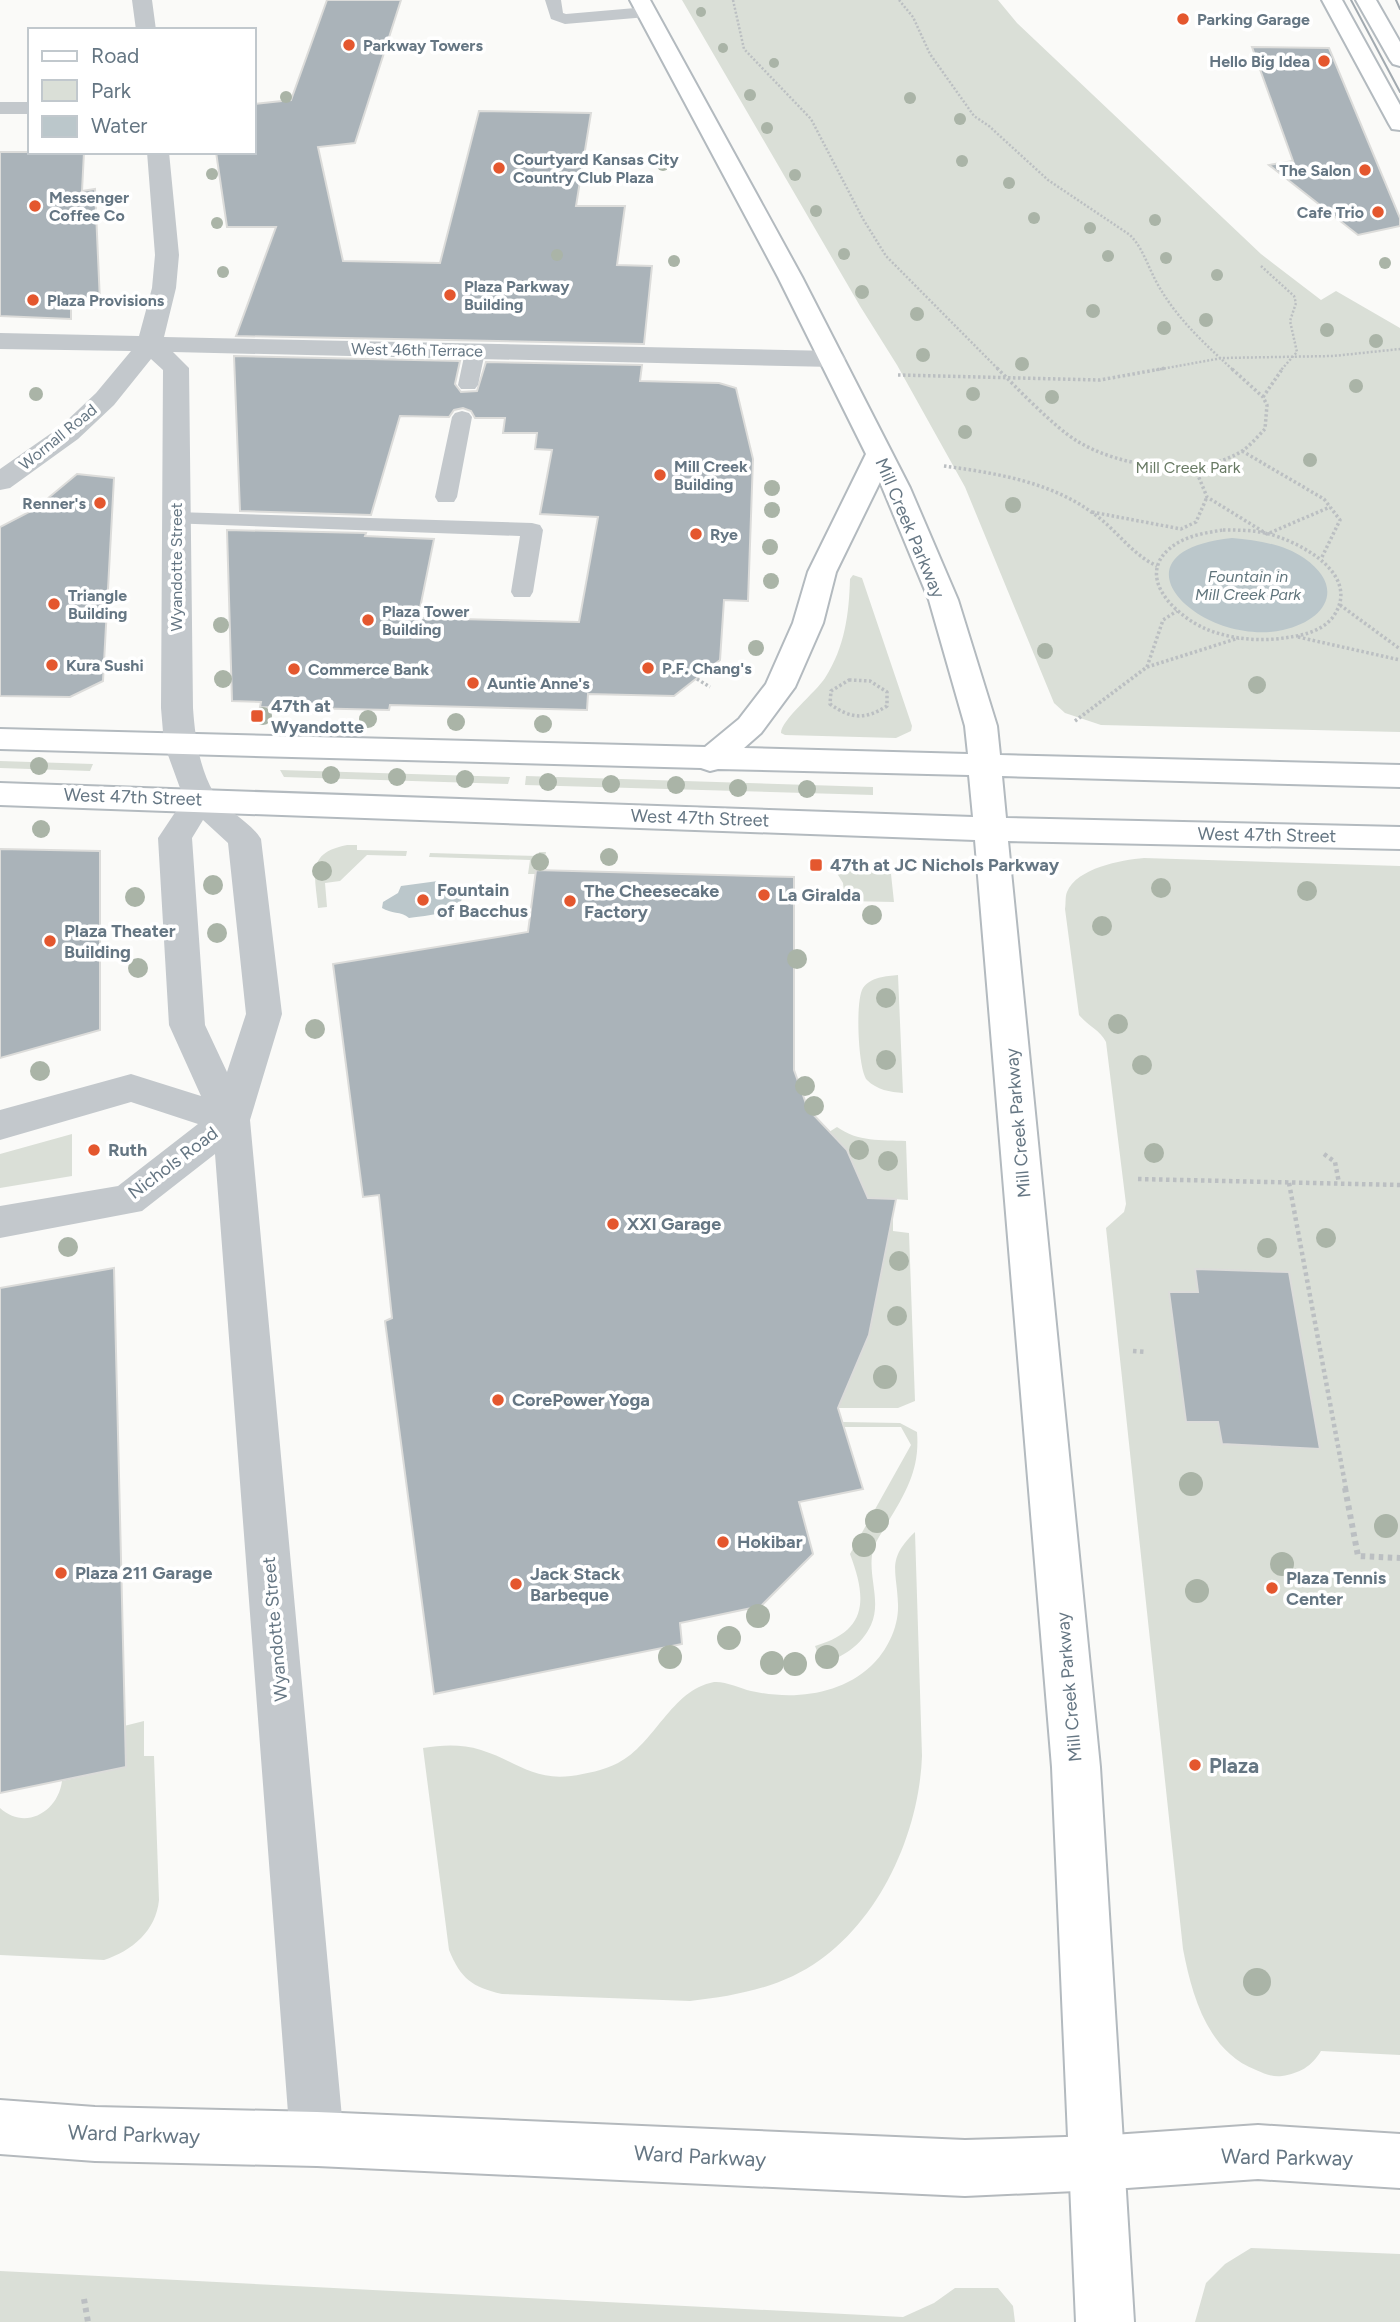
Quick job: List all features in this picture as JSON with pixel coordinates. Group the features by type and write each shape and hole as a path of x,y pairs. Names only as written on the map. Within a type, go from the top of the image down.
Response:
{"main road":[{"path":"1332,0 1400,124"},
{"path":"1366,0 1400,60"},
{"name":"Mill Creek Parkway","path":"643,6 833,359 880,453 929,563 981,726 1076,1767 1105,2322"},
{"path":"710,760 750,726 780,687 808,623 822,572 880,453"},
{"path":"0,739 710,760 1400,776"},
{"path":"1334,775 1400,766"},
{"name":"West 47th Street","path":"0,793 991,829 1400,838"},
{"name":"Ward Parkway","path":"0,2127 95,2134 317,2139 965,2168 1098,2163 1258,2152 1400,2161"}],"street":[{"path":"142,0 146,28"},
{"path":"0,108 28,108"},
{"name":"Wornall Road","path":"0,482 69,433 105,399 149,345 164,288 167,255 158,154"},
{"name":"West 46th Terrace","path":"0,341 833,359"},
{"name":"Wyandotte Street","path":"149,345 176,368 177,708 180,744 200,799 244,839 264,1014 231,1120"},
{"name":"Wyandotte Street","path":"200,799 175,838 187,1025 231,1120 317,2139"},
{"name":"Nichols Road","path":"0,1125 131,1088 231,1120"},
{"name":"Nichols Road","path":"0,1223 128,1200 231,1120"}],"lane":[{"path":"553,0 556,16 565,19 643,6"},
{"path":"468,385 475,352"},
{"path":"446,497 462,417"},
{"path":"176,518 532,530 522,592"}],"path":[{"path":"733,0 744,49 811,119 863,219 886,256 1004,375 1075,440 1110,458 1151,466 1195,468 1242,451 1265,429 1267,405 1263,397 1189,330 1157,284 1138,243 1130,235 1048,180 989,126 974,116 930,54 914,17 899,0"},
{"path":"1261,266 1294,296 1296,303 1289,312 1289,323 1297,352 1290,357 1263,397"},
{"path":"898,375 1004,375 1025,380 1100,380 1222,358 1366,354 1400,349"},
{"path":"1242,451 1324,499 1340,520 1321,559"},
{"path":"944,466 988,471 1026,482 1091,512 1181,529 1191,528 1199,520 1208,497"},
{"path":"1195,468 1208,497 1267,534"},
{"path":"1267,534 1330,507"},
{"path":"1091,512 1119,535 1142,560 1157,566"},
{"path":"1191,528 1197,535"},
{"path":"1223,530 1267,534 1289,541 1321,559 1338,579 1341,590 1340,605 1332,618 1317,629 1297,636 1270,640 1240,638 1196,625 1177,611 1158,589 1155,576 1157,566 1167,550 1182,540 1197,535 1223,530"},
{"path":"1340,605 1400,649"},
{"path":"1147,667 1163,620 1177,611"},
{"path":"1297,636 1400,660"},
{"path":"1075,721 1147,667 1240,638"},
{"path":"697,679 710,687"},
{"path":"849,680 870,681 887,692 887,706 871,717 846,716 830,704 831,691 849,680"},
{"path":"1324,1154 1335,1162 1339,1184"},
{"path":"1138,1179 1400,1185"},
{"path":"1289,1183 1357,1556 1400,1558"},
{"path":"1133,1352 1146,1352"},
{"path":"84,2299 88,2322"}],"green space":[{"name":"Mill Creek Park","path":"682,0 998,0 1017,23 1261,254 1321,300 1336,291 1400,328 1400,732 1101,725 1065,713 1054,703 965,487 897,365"},
{"path":"853,575 862,578 912,726 911,731 896,738 785,735 781,733 787,721 821,684 832,666 845,630 850,579"},
{"path":"0,761 93,764 90,771 0,768"},
{"path":"280,770 510,777 508,784 284,777"},
{"path":"526,776 873,787 873,795 525,785"},
{"path":"347,845 357,845 357,850 407,851 406,856 367,855 340,881 325,883 327,907 318,908 315,875 319,859 325,853"},
{"path":"539,852 546,852 543,870 536,870 536,874 528,874 530,860 429,857 430,853 538,856"},
{"name":"Plaza Tennis Center","path":"1144,858 1400,866 1400,2055 1321,2051 1304,2068 1282,2076 1256,2070 1225,2050 1204,2020 1191,1985 1183,1949 1106,1228 1124,1212 1126,1204 1106,1042 1101,1034 1079,1015 1065,909 1067,892 1080,877 1112,863"},
{"path":"854,864 872,864 891,874 894,902 845,901 843,883 835,870"},
{"path":"898,975 903,1093 879,1088 867,1080 861,1063 859,1035 859,1006 863,988 874,979"},
{"path":"837,1127 861,1138 906,1141 908,1200 893,1199 893,1231 909,1233 915,1401 898,1408 838,1408 848,1382 872,1207 847,1150 829,1132"},
{"path":"72,1134 72,1176 0,1188 0,1154"},
{"path":"843,1422 900,1423 917,1432 916,1457 906,1489 873,1550 875,1607 871,1625 851,1650 822,1664 815,1646 845,1632 859,1611 859,1585 850,1554 911,1445 901,1427 844,1427"},
{"path":"915,1532 922,1756 919,1788 901,1852 886,1883 868,1912 846,1937 821,1959 781,1981 743,1993 690,2001 502,1994 475,1985 463,1975 449,1950 423,1748 466,1747 493,1754 535,1773 558,1777 577,1775 607,1768 631,1754 674,1706 699,1687 718,1682 766,1694 798,1695 844,1684 871,1666 891,1638 898,1613 895,1566 900,1550"},
{"path":"144,1721 144,1756 154,1756 159,1900 148,1930 133,1945 104,1960 0,1955 0,1808 10,1815 30,1818 39,1815 54,1802 62,1781 126,1767 124,1726"},
{"path":"1251,2248 1400,2254 1400,2322 1195,2322 1206,2283 1225,2264"},
{"path":"0,2271 903,2317 934,2303 955,2288 998,2288 1013,2306 1015,2322 0,2322"}],"water":[{"name":"Fountain in Mill Creek Park","path":"1232,538 1270,543 1304,558 1317,569 1325,581 1325,602 1319,611 1298,626 1252,632 1222,625 1196,612 1178,596 1169,578 1173,561 1193,547"},
{"path":"438,881 464,893 457,906 434,915 409,918 382,908 383,902 398,893 401,886"}],"building":[{"path":"327,0 401,0 355,143 318,147 343,261 440,263 479,111 591,113 576,206 625,206 617,265 652,266 644,344 236,336 276,227 227,227 216,154 256,154 256,104 291,100"},
{"path":"1252,47 1329,48 1400,218 1400,226 1358,235 1269,165 1293,161"},
{"path":"0,152 84,154 82,191 95,189 100,302 71,306 71,319 0,316"},
{"path":"234,356 460,361 455,384 461,392 477,391 486,362 642,365 640,381 719,383 736,388 753,459 748,601 724,600 720,660 674,696 588,694 587,710 390,705 389,710 260,707 261,702 232,701 227,530 366,533 365,536 434,539 418,618 579,622 598,517 540,514 552,450 535,449 537,433 503,433 505,418 475,418 471,411 463,408 454,410 449,417 400,416 371,515 240,511"},
{"name":"Triangle Building","path":"77,474 114,478 103,681 70,697 0,696 0,527 35,509"},
{"name":"Plaza Theater Building","path":"0,849 100,851 100,1030 0,1058"},
{"path":"536,870 794,877 794,1070 808,1109 847,1150 868,1198 896,1199 869,1335 838,1408 863,1489 799,1502 813,1554 761,1606 680,1623 682,1644 434,1694 385,1321 392,1318 379,1195 363,1197 333,964 528,932"},
{"path":"114,1268 126,1767 0,1793 0,1288"},
{"path":"1195,1269 1289,1272 1320,1449 1222,1444 1218,1422 1186,1422 1169,1292 1198,1292"}],"tram line":[{"path":"1351,0 1400,92"},
{"path":"1396,0 1400,9"}],"place":[{"name":"Parking Garage","path":"1183,19"},
{"name":"Parkway Towers","path":"349,45"},
{"name":"Hello Big Idea","path":"1324,61"},
{"name":"Courtyard Kansas City Country Club Plaza","path":"499,168"},
{"name":"The Salon","path":"1365,170"},
{"name":"Messenger Coffee Co","path":"35,206"},
{"name":"Cafe Trio","path":"1378,212"},
{"name":"Plaza Parkway Building","path":"450,295"},
{"name":"Plaza Provisions","path":"33,300"},
{"name":"Mill Creek Building","path":"660,475"},
{"name":"Renner's","path":"100,503"},
{"name":"Rye","path":"696,534"},
{"name":"Triangle Building","path":"54,604"},
{"name":"Plaza Tower Building","path":"368,620"},
{"name":"Kura Sushi","path":"52,665"},
{"name":"P.F. Chang's","path":"648,668"},
{"name":"Commerce Bank","path":"294,669"},
{"name":"Auntie Anne's","path":"473,683"},
{"name":"47th at Wyandotte","path":"257,716"},
{"name":"47th at JC Nichols Parkway","path":"816,865"},
{"name":"La Giralda","path":"764,895"},
{"name":"Fountain of Bacchus","path":"423,900"},
{"name":"The Cheesecake Factory","path":"570,901"},
{"name":"Plaza Theater Building","path":"50,941"},
{"name":"Ruth","path":"94,1150"},
{"name":"XXI Garage","path":"613,1224"},
{"name":"CorePower Yoga","path":"498,1400"},
{"name":"Hokibar","path":"723,1542"},
{"name":"Plaza 211 Garage","path":"61,1573"},
{"name":"Jack Stack Barbeque","path":"516,1584"},
{"name":"Plaza Tennis Center","path":"1272,1588"},
{"name":"Plaza","path":"1195,1765"}]}
